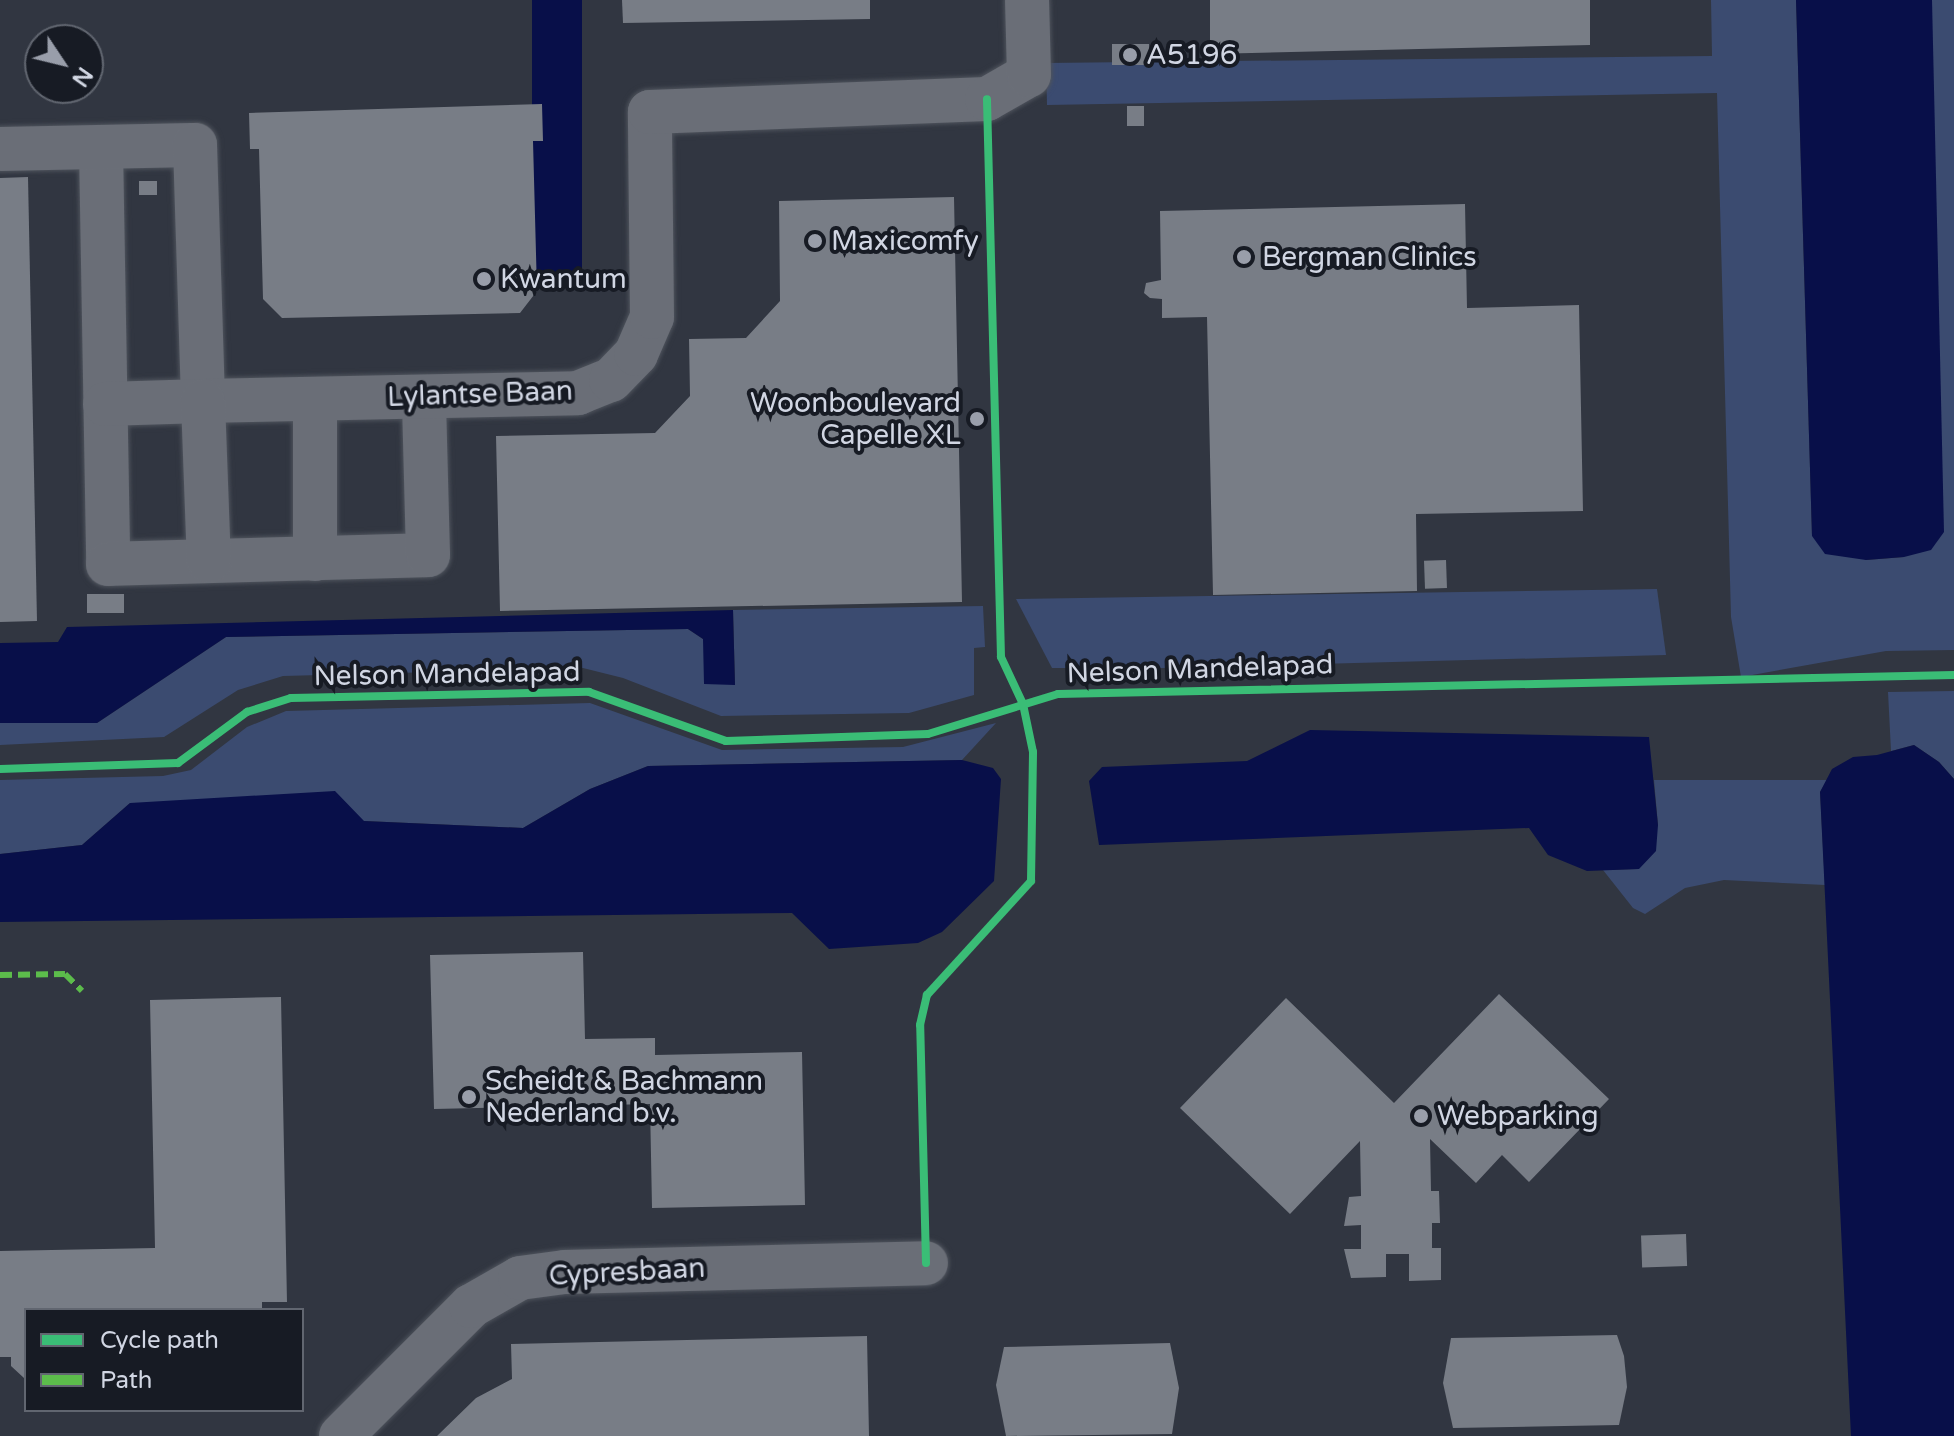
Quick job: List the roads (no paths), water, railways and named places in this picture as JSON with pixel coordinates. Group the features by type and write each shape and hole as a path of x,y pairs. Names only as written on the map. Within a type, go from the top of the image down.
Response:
{"street":[{"name":"Lylantse Baan","path":"105,404 578,393 611,380 636,354 652,317 650,112 987,99 1029,75 1027,0"},
{"path":"0,149 195,145 209,561"},
{"path":"101,148 108,564 428,555 424,397"},
{"path":"315,399 315,559"},
{"name":"Cypresbaan","path":"341,1436 471,1306 520,1278 565,1272 926,1263"}],"place":[{"name":"A5196","path":"1130,55"},
{"name":"Maxicomfy","path":"815,241"},
{"name":"Bergman Clinics","path":"1244,257"},
{"name":"Kwantum","path":"484,279"},
{"name":"Woonboulevard Capelle XL","path":"977,419"},
{"name":"Scheidt & Bachmann Nederland b.v.","path":"469,1097"},
{"name":"Webparking","path":"1421,1116"}]}
